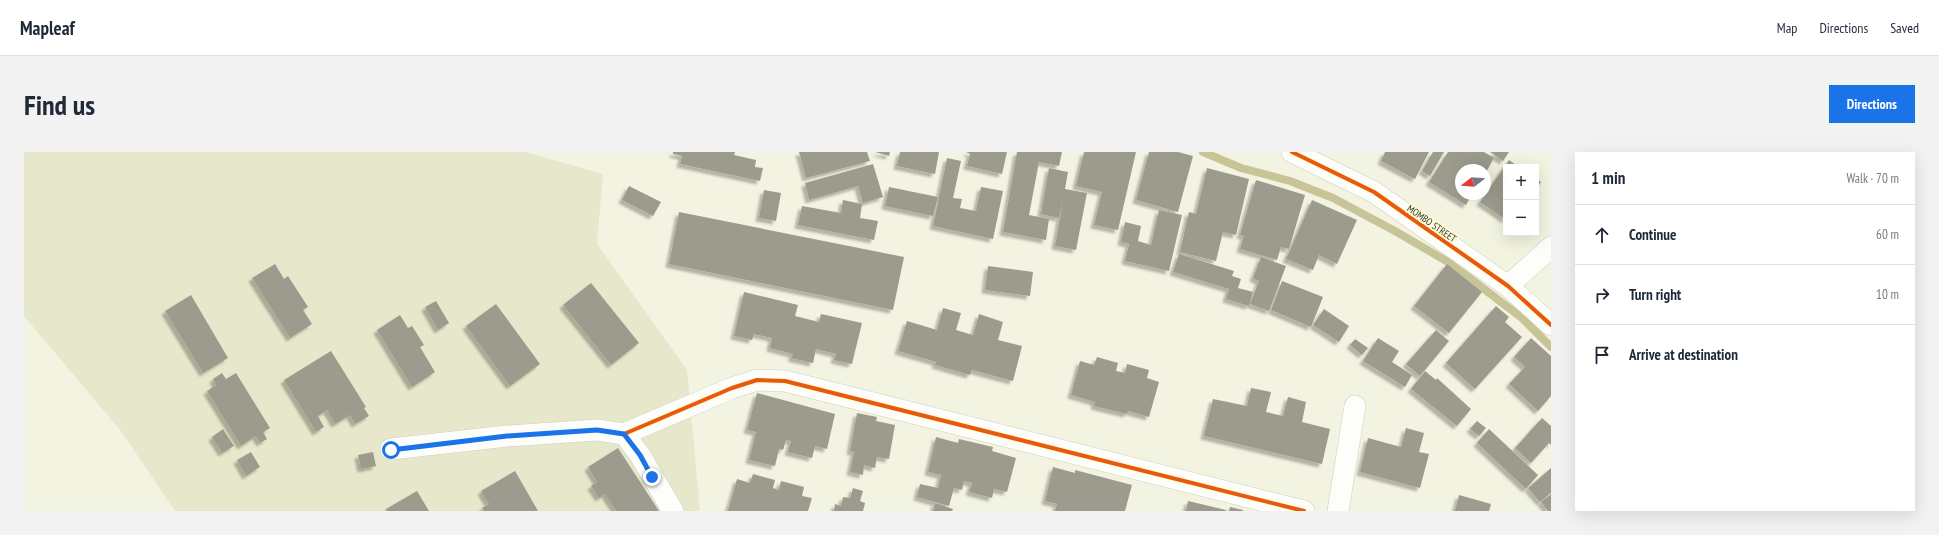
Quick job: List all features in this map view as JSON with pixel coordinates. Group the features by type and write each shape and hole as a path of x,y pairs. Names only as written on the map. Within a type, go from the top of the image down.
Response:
{"street":[{"name":"MOMBO STREET","path":"1292,152 1374,192 1508,286 1551,325"},
{"path":"1508,286 1551,247"},
{"path":"391,450 507,436 597,430 624,434 732,388 757,380 785,381 1304,511"},
{"path":"1338,511 1355,406"},
{"path":"624,434 640,455 673,511"}],"green space":[{"path":"24,152 525,152 603,174 597,244 687,370 700,511 175,511 121,431 24,316"}],"building":[{"path":"673,152 735,152 734,155 756,160 755,167 763,168 760,181 680,164 682,156 673,154"},
{"path":"799,152 867,152 870,161 806,178"},
{"path":"875,152 890,152 889,156"},
{"path":"900,152 939,152 935,174 897,166"},
{"path":"966,152 1007,152 1002,174 967,166 970,154"},
{"path":"1017,152 1062,152 1059,166 1039,162 1029,215 1049,219 1046,240 1003,232"},
{"path":"1084,152 1136,152 1118,230 1094,225 1102,192 1076,186"},
{"path":"1149,152 1178,152 1193,156 1178,212 1136,200"},
{"path":"1385,152 1429,152 1415,179 1381,161"},
{"path":"1433,152 1444,152 1430,176 1422,171"},
{"path":"1448,152 1484,152 1494,158 1491,164 1455,164 1455,198 1429,182"},
{"path":"1490,152 1509,152 1503,161"},
{"path":"947,158 961,161 953,198 962,199 960,208 976,211 981,187 1003,191 993,239 933,226"},
{"path":"1509,160 1515,164 1506,164"},
{"path":"873,164 883,197 863,203 858,186 809,200 805,183"},
{"path":"1049,168 1068,172 1065,189 1087,193 1076,250 1055,246 1063,200 1059,218 1041,214"},
{"path":"1207,168 1249,179 1236,235 1223,232 1216,261 1180,252 1189,212 1196,214"},
{"path":"1503,169 1503,218 1480,202 1481,200 1491,200 1491,186"},
{"path":"1256,180 1305,195 1289,249 1281,247 1277,260 1240,249 1244,236 1240,235"},
{"path":"629,186 661,202 653,216 622,200"},
{"path":"889,187 938,197 933,216 885,206"},
{"path":"764,190 781,193 776,221 759,218"},
{"path":"843,200 862,204 860,218 878,221 874,240 798,225 802,206 841,213"},
{"path":"1312,200 1357,220 1337,264 1319,255 1313,270 1286,259"},
{"path":"1458,200 1469,200 1466,205"},
{"path":"1159,210 1182,215 1169,271 1125,261 1129,244 1121,242 1125,222 1141,226 1138,241 1151,245"},
{"path":"679,212 904,257 893,310 669,264"},
{"path":"1179,254 1234,271 1232,276 1241,279 1238,288 1253,292 1249,306 1226,299 1229,289 1173,272"},
{"path":"1261,257 1286,266 1269,311 1250,304 1259,281 1253,278"},
{"path":"275,264 284,279 288,276 308,307 303,310 312,324 290,338 252,278"},
{"path":"1447,264 1482,292 1449,333 1414,306"},
{"path":"988,266 1033,272 1030,296 985,290"},
{"path":"1282,281 1323,297 1311,327 1271,310"},
{"path":"591,283 639,343 611,365 563,305"},
{"path":"744,292 798,305 795,316 819,322 821,314 862,323 852,364 834,360 836,354 816,349 813,363 791,358 793,354 770,348 772,338 754,334 752,340 734,336"},
{"path":"191,295 228,358 203,373 165,311"},
{"path":"436,301 449,323 438,330 425,307"},
{"path":"496,304 540,364 510,386 466,326"},
{"path":"1496,306 1509,317 1505,322 1522,337 1475,389 1446,363"},
{"path":"943,308 961,313 956,330 973,335 979,314 1003,322 998,340 1022,346 1013,381 972,370 970,375 935,365 936,362 898,351 907,321 937,330"},
{"path":"1324,309 1349,326 1339,342 1313,325"},
{"path":"400,315 408,328 412,326 424,345 420,347 435,372 412,387 377,330"},
{"path":"1436,330 1449,341 1420,376 1406,364"},
{"path":"1378,338 1399,351 1392,362 1412,375 1405,387 1363,361"},
{"path":"1531,338 1551,356 1551,396 1538,411 1509,384 1525,367 1514,357"},
{"path":"1355,339 1368,348 1362,355 1350,345"},
{"path":"331,351 366,407 364,408 369,416 355,424 350,415 335,424 327,410 318,416 324,427 316,432 284,380"},
{"path":"1097,357 1118,363 1116,371 1125,373 1127,364 1149,370 1147,378 1159,382 1149,417 1128,411 1127,414 1094,406 1095,402 1071,395 1080,361 1094,365"},
{"path":"1425,371 1436,380 1437,378 1471,409 1457,426 1411,389"},
{"path":"222,373 226,379 236,373 270,428 263,432 267,439 260,443 256,436 241,446 207,391 216,385 213,379"},
{"path":"1251,388 1271,392 1266,412 1283,416 1288,397 1306,402 1302,422 1330,429 1322,464 1204,436 1213,399 1247,406"},
{"path":"757,393 835,414 827,449 815,446 812,458 788,452 791,441 786,440 783,450 779,449 775,466 749,460 756,432 747,430"},
{"path":"857,413 877,417 876,421 895,425 889,459 877,457 875,468 864,465 863,475 850,472 854,452 850,451"},
{"path":"1542,418 1551,426 1551,445 1549,443 1531,463 1515,448"},
{"path":"1477,421 1486,428 1479,436 1470,429"},
{"path":"1406,428 1424,433 1419,452 1429,454 1420,488 1360,472 1368,438 1401,447"},
{"path":"223,429 234,446 222,453 212,437"},
{"path":"1489,429 1538,475 1526,489 1477,443"},
{"path":"936,437 958,443 959,439 993,447 992,451 1016,458 1007,492 994,489 992,498 969,492 972,483 964,481 962,490 954,488 949,506 917,497 920,484 938,488 941,475 928,472"},
{"path":"618,448 659,511 616,511 605,494 599,498 591,486 597,482 588,467"},
{"path":"251,452 260,467 246,476 237,460"},
{"path":"373,452 376,466 361,469 358,455"},
{"path":"1053,467 1075,473 1075,470 1132,485 1125,511 1055,511 1057,504 1045,501"},
{"path":"1551,468 1551,493 1540,502 1528,488"},
{"path":"515,471 538,511 484,511 482,508 489,504 481,491"},
{"path":"753,474 775,480 773,488 779,490 781,481 804,487 802,496 812,498 808,511 728,511 737,479 750,483"},
{"path":"853,488 863,491 860,501 865,503 863,511 834,511 835,504 841,506 843,497 850,498"},
{"path":"417,491 429,511 387,511 386,509"},
{"path":"1551,494 1551,511 1548,511 1541,502"},
{"path":"1459,495 1491,504 1489,511 1455,511"},
{"path":"1188,501 1226,510 1226,511 1186,511"},
{"path":"935,503 953,509 952,511 933,511"},
{"path":"1230,507 1243,510 1243,511 1229,511"}],"waterway":[{"path":"1203,152 1241,168 1290,181 1333,198 1395,231 1448,262 1471,279 1522,318 1551,347"}],"cycle path":[{"path":"1292,152 1374,192 1508,286 1551,325"},
{"path":"624,434 732,388 757,380 785,381 1304,511"}],"route":[{"path":"391,450 507,436 597,430 624,434 640,455 652,477"}]}
